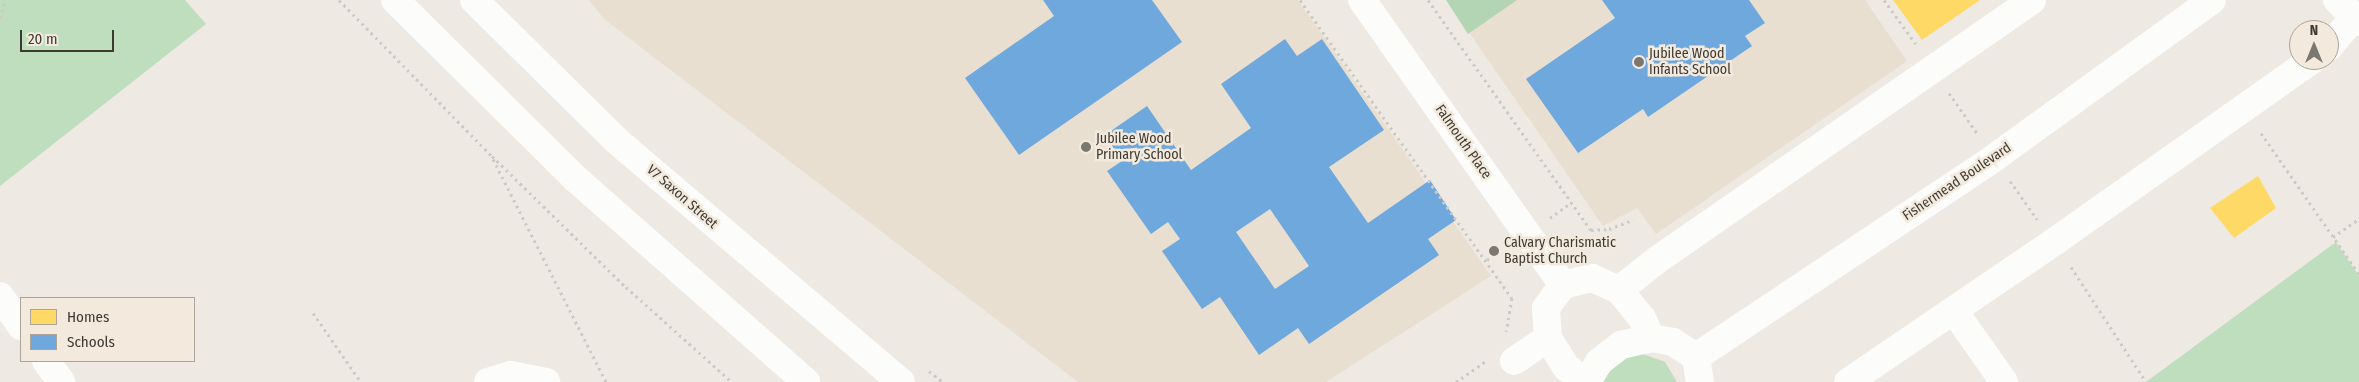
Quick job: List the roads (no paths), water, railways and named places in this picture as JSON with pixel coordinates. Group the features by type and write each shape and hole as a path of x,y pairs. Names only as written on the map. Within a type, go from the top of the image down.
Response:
{"street":[{"path":"395,0 576,179 806,382"},
{"name":"V7 Saxon Street","path":"474,0 618,142 901,382"},
{"name":"Falmouth Place","path":"1362,0 1563,285"},
{"path":"1619,290 1657,260 1934,70 2032,0"},
{"name":"Fishermead Boulevard","path":"1586,382 1599,362 1622,345 1651,338 1673,342 1698,369 2212,0"},
{"path":"2339,31 2350,13"},
{"path":"1848,382 2245,110 2299,70"},
{"path":"1586,382 1566,367 1548,338 1546,308 1563,285 1592,278 1619,290 1642,318 1651,338"},
{"path":"0,296 20,325"},
{"path":"1954,311 2004,382"},
{"path":"1509,351 1548,338"},
{"path":"47,362 61,382"},
{"path":"488,382 511,375 546,382"}],"place":[{"name":"Jubilee Wood Infants School","path":"1639,62"},
{"name":"Jubilee Wood Primary School","path":"1086,147"},
{"name":"Calvary Charismatic Baptist Church","path":"1494,251"}]}
